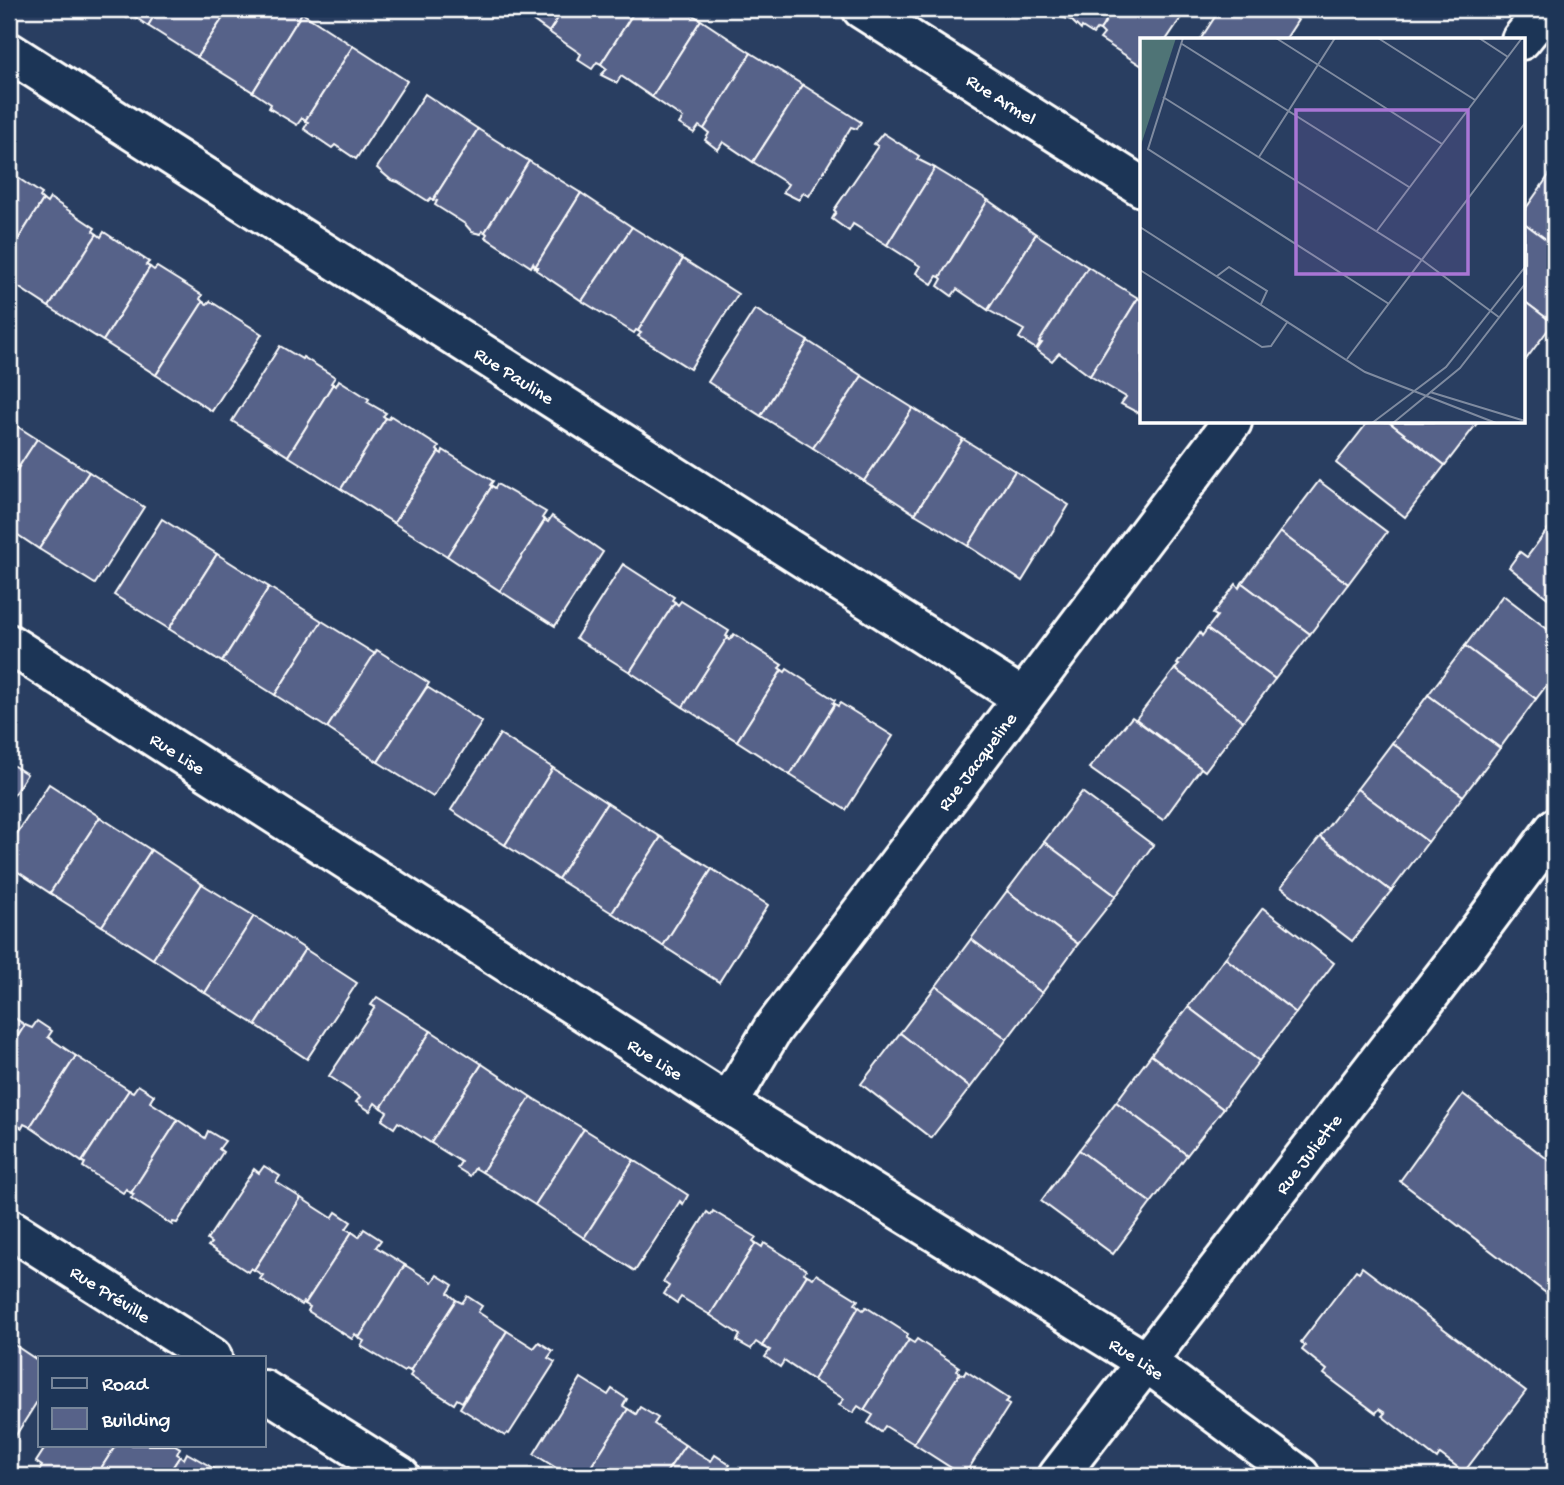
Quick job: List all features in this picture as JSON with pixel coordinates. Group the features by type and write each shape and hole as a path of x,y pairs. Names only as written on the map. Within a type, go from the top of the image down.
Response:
{"street":[{"name":"Rue Armel","path":"862,9 1140,186"},
{"path":"1523,38 1546,9"},
{"name":"Rue Pauline","path":"9,52 1023,698"},
{"name":"Rue Jacqueline","path":"728,1104 772,1030 1230,424"},
{"name":"Rue Lise","path":"9,644 728,1104 1146,1362 1300,1476"},
{"name":"Rue Juliette","path":"1058,1476 1462,953 1555,828"},
{"name":"Rue Préville","path":"9,1228 210,1356"},
{"path":"266,1391 400,1476"}],"building":[{"path":"112,9 158,9 148,26 131,14 127,18"},
{"path":"158,9 229,9 197,57 148,26"},
{"path":"229,9 294,9 302,13 253,92 197,57"},
{"path":"498,9 517,9 512,18"},
{"path":"517,9 564,9 549,32"},
{"path":"564,9 636,9 601,64 597,62 592,69 578,60 581,54 549,32"},
{"path":"636,9 683,9 701,20 652,97 621,76 617,83 601,75 607,69 601,64"},
{"path":"1055,9 1114,9 1100,30 1097,29 1093,34 1082,27 1081,30 1071,20 1058,16 1061,13"},
{"path":"1114,9 1187,9 1167,38 1140,38 1140,65 1100,39 1104,34 1100,30"},
{"path":"1220,9 1281,9 1298,20 1286,38 1201,38"},
{"path":"302,13 353,46 305,121 302,118 297,125 269,108 271,104 253,92"},
{"path":"701,20 751,53 704,129 699,126 694,133 679,124 683,118 652,97"},
{"path":"353,46 407,81 356,159 335,145 332,148 304,129 308,122 305,121"},
{"path":"751,53 803,85 753,162 723,142 718,150 705,140 709,133 704,129"},
{"path":"803,85 861,122 857,129 851,127 809,196 803,193 799,200 783,192 788,184 753,162"},
{"path":"425,94 478,129 433,200 431,198 428,201 391,180 377,168"},
{"path":"478,129 529,161 485,232 482,231 481,234 472,232 465,224 435,205 437,201 433,200"},
{"path":"883,133 919,156 917,159 935,168 887,245 853,224 849,231 832,219 836,212 834,210 878,146 874,144"},
{"path":"529,161 581,193 535,267 533,263 531,267 485,237 485,232"},
{"path":"935,168 988,200 940,277 937,276 932,284 916,273 920,266 887,245"},
{"path":"1554,168 1555,246 1526,224 1526,208"},
{"path":"9,172 42,194 40,197 43,200 9,254"},
{"path":"581,193 632,227 582,301 535,267"},
{"path":"50,198 95,228 93,231 97,234 49,307 9,281 9,254 43,200 47,203"},
{"path":"988,200 1036,234 988,310 957,289 952,296 938,286 942,279 940,277"},
{"path":"1526,224 1555,246 1553,323 1526,303"},
{"path":"632,227 683,259 638,331 634,333 582,301"},
{"path":"104,232 149,262 146,265 150,267 103,341 49,307 97,234 101,237"},
{"path":"1036,234 1088,267 1036,349 1019,338 1024,330 988,310"},
{"path":"683,259 738,294 690,369 638,336 641,333 638,331"},
{"path":"150,267 154,270 157,267 202,295 200,299 203,302 156,375 103,341"},
{"path":"1088,267 1138,298 1090,376 1059,353 1052,361 1037,350 1042,343 1039,342"},
{"path":"1138,298 1138,413 1121,404 1126,397 1090,376"},
{"path":"210,301 262,334 212,411 156,375 203,302 207,304"},
{"path":"1526,303 1553,323 1526,359"},
{"path":"755,309 808,341 761,416 708,382"},
{"path":"808,341 862,376 813,448 761,416"},
{"path":"280,346 335,377 288,456 232,421"},
{"path":"862,376 913,408 864,481 813,448"},
{"path":"339,380 386,413 383,416 386,418 341,489 288,456 333,384 336,386"},
{"path":"913,408 963,439 915,514 864,481"},
{"path":"391,416 439,447 439,452 394,523 341,489 386,418"},
{"path":"9,421 37,439 9,482"},
{"path":"1366,424 1392,424 1445,465 1405,517 1336,463"},
{"path":"1392,424 1476,424 1445,465"},
{"path":"37,439 89,472 39,549 9,529 9,482"},
{"path":"963,439 1015,471 968,546 915,514"},
{"path":"443,450 493,481 447,556 394,523 439,452 442,454"},
{"path":"1015,471 1069,505 1022,581 968,546"},
{"path":"89,472 144,507 95,584 39,549"},
{"path":"1319,481 1387,532 1348,584 1280,532"},
{"path":"497,484 546,512 542,518 545,520 500,591 447,556 492,486 495,488"},
{"path":"552,516 603,552 555,626 500,591 545,520 548,522"},
{"path":"162,519 217,554 169,629 114,595"},
{"path":"1551,525 1555,528 1555,604 1509,567 1520,552 1527,557"},
{"path":"1280,532 1348,584 1310,634 1242,583"},
{"path":"217,554 269,587 222,662 169,629"},
{"path":"623,564 674,597 672,600 675,602 630,672 576,638"},
{"path":"1242,583 1310,634 1275,679 1207,629 1217,616 1213,614 1236,584 1239,588"},
{"path":"269,587 322,621 275,695 222,662"},
{"path":"1503,595 1555,635 1555,674 1536,699 1465,646"},
{"path":"681,601 729,631 726,636 728,637 683,707 630,672 675,602 678,605"},
{"path":"322,621 375,654 327,728 275,695"},
{"path":"1207,629 1275,679 1243,721 1175,669 1200,633 1202,636"},
{"path":"734,634 782,665 779,668 782,670 737,741 683,707 727,638 730,640"},
{"path":"1465,646 1536,699 1500,748 1428,695"},
{"path":"377,650 429,683 378,762 327,728"},
{"path":"787,669 835,700 790,775 737,741 782,670 785,672"},
{"path":"1175,669 1243,721 1205,771 1136,719"},
{"path":"427,687 482,722 433,797 378,762"},
{"path":"1428,695 1500,748 1463,796 1392,743"},
{"path":"840,703 893,736 846,810 790,775 835,704 838,706"},
{"path":"1132,717 1201,768 1163,820 1089,768"},
{"path":"500,734 553,768 505,845 451,810"},
{"path":"1392,743 1463,796 1428,842 1357,789"},
{"path":"9,763 27,774 9,802"},
{"path":"553,768 607,803 558,879 505,845"},
{"path":"49,784 100,817 50,893 9,866 9,846"},
{"path":"1357,789 1428,842 1391,891 1320,837"},
{"path":"1082,792 1153,845 1116,896 1044,842"},
{"path":"607,803 661,837 612,913 558,879"},
{"path":"100,817 151,850 102,926 50,893"},
{"path":"661,837 712,869 663,946 612,913"},
{"path":"1320,837 1391,891 1352,941 1281,887"},
{"path":"1044,842 1116,896 1078,944 1007,891"},
{"path":"151,850 202,884 153,959 102,926"},
{"path":"712,869 768,905 719,982 663,946"},
{"path":"202,884 254,916 205,993 153,959"},
{"path":"1007,891 1078,944 1042,993 971,939"},
{"path":"1263,908 1334,963 1296,1013 1225,958"},
{"path":"254,916 305,949 256,1025 205,993"},
{"path":"971,939 1042,993 1007,1039 936,986"},
{"path":"305,949 357,983 307,1059 256,1025"},
{"path":"1225,958 1296,1013 1259,1061 1188,1007"},
{"path":"936,986 1007,1039 970,1088 900,1033"},
{"path":"377,997 431,1031 381,1108 375,1103 370,1111 356,1102 360,1097 329,1076 375,1007 371,1005"},
{"path":"1188,1007 1259,1061 1223,1109 1151,1055"},
{"path":"9,1014 25,1025 9,1050"},
{"path":"37,1021 52,1031 48,1037 76,1056 30,1127 24,1124 22,1128 9,1120 9,1050 25,1025 32,1028"},
{"path":"431,1031 482,1064 431,1143 398,1122 394,1128 382,1120 387,1112 381,1108"},
{"path":"900,1033 970,1088 931,1138 861,1084"},
{"path":"1151,1055 1223,1109 1187,1155 1116,1102"},
{"path":"76,1056 129,1090 82,1162 30,1127"},
{"path":"482,1064 531,1097 482,1172 475,1168 470,1176 457,1168 461,1162 431,1143"},
{"path":"138,1085 154,1095 150,1102 178,1120 131,1193 126,1189 123,1193 83,1167 85,1163 82,1162 129,1090 133,1092"},
{"path":"1463,1094 1555,1165 1555,1300 1400,1181"},
{"path":"531,1097 584,1129 535,1205 482,1172"},
{"path":"1116,1102 1187,1155 1151,1203 1079,1150"},
{"path":"178,1120 205,1138 208,1131 225,1141 219,1149 223,1152 177,1223 173,1222 172,1225 131,1198 134,1194 131,1193"},
{"path":"584,1129 634,1160 584,1238 535,1205"},
{"path":"1079,1150 1151,1203 1113,1254 1041,1201"},
{"path":"634,1160 688,1195 683,1204 680,1201 635,1271 584,1238"},
{"path":"264,1166 280,1176 276,1182 301,1198 254,1270 251,1268 248,1272 208,1246 211,1243 207,1240 254,1169 259,1173"},
{"path":"301,1198 332,1218 336,1212 351,1222 346,1229 352,1232 305,1304 303,1302 301,1305 260,1279 263,1275 254,1270"},
{"path":"713,1211 756,1237 753,1241 756,1243 710,1315 681,1297 677,1303 664,1294 669,1286 663,1282 707,1212 711,1215"},
{"path":"364,1229 381,1240 376,1247 405,1265 359,1338 355,1334 352,1339 308,1311 310,1307 305,1304 352,1232 359,1237"},
{"path":"756,1243 762,1247 764,1243 806,1269 804,1273 807,1275 762,1346 756,1342 751,1349 737,1341 740,1335 710,1315"},
{"path":"405,1265 432,1282 437,1275 453,1285 448,1293 456,1300 410,1371 406,1369 404,1372 361,1346 364,1341 359,1338"},
{"path":"1362,1267 1526,1391 1464,1472 1440,1454 1437,1459 1382,1416 1385,1413 1379,1409 1376,1413 1324,1374 1327,1370 1302,1350 1305,1346 1301,1342 1356,1270 1359,1272"},
{"path":"816,1274 858,1300 855,1304 859,1307 813,1380 784,1361 780,1367 765,1357 770,1350 762,1346 807,1275 813,1278"},
{"path":"467,1296 482,1306 478,1312 507,1331 462,1402 457,1399 454,1404 410,1376 410,1371 456,1300 462,1303"},
{"path":"859,1307 863,1310 866,1307 908,1334 906,1338 909,1340 864,1410 858,1406 853,1413 839,1405 844,1399 813,1380"},
{"path":"507,1331 534,1348 539,1342 553,1351 548,1358 555,1362 509,1434 505,1436 460,1408"},
{"path":"917,1339 959,1367 957,1370 960,1373 914,1444 885,1426 881,1432 868,1423 873,1415 864,1410 909,1340 914,1343"},
{"path":"10,1342 38,1361 38,1400 9,1446"},
{"path":"966,1371 1009,1399 1006,1402 1010,1404 964,1476 914,1444 960,1373 964,1375"},
{"path":"581,1378 608,1395 612,1389 627,1399 623,1406 628,1409 585,1476 569,1476 534,1454"},
{"path":"640,1407 658,1418 654,1424 685,1445 664,1476 585,1476 628,1409 636,1414"},
{"path":"685,1445 711,1461 715,1455 730,1465 725,1472 731,1476 664,1476"},
{"path":"46,1446 115,1446 96,1476 39,1476 37,1475 42,1466 36,1462"},
{"path":"115,1446 180,1448 177,1454 180,1456 167,1476 96,1476"},
{"path":"187,1453 224,1476 167,1476 180,1456 184,1459"}]}
